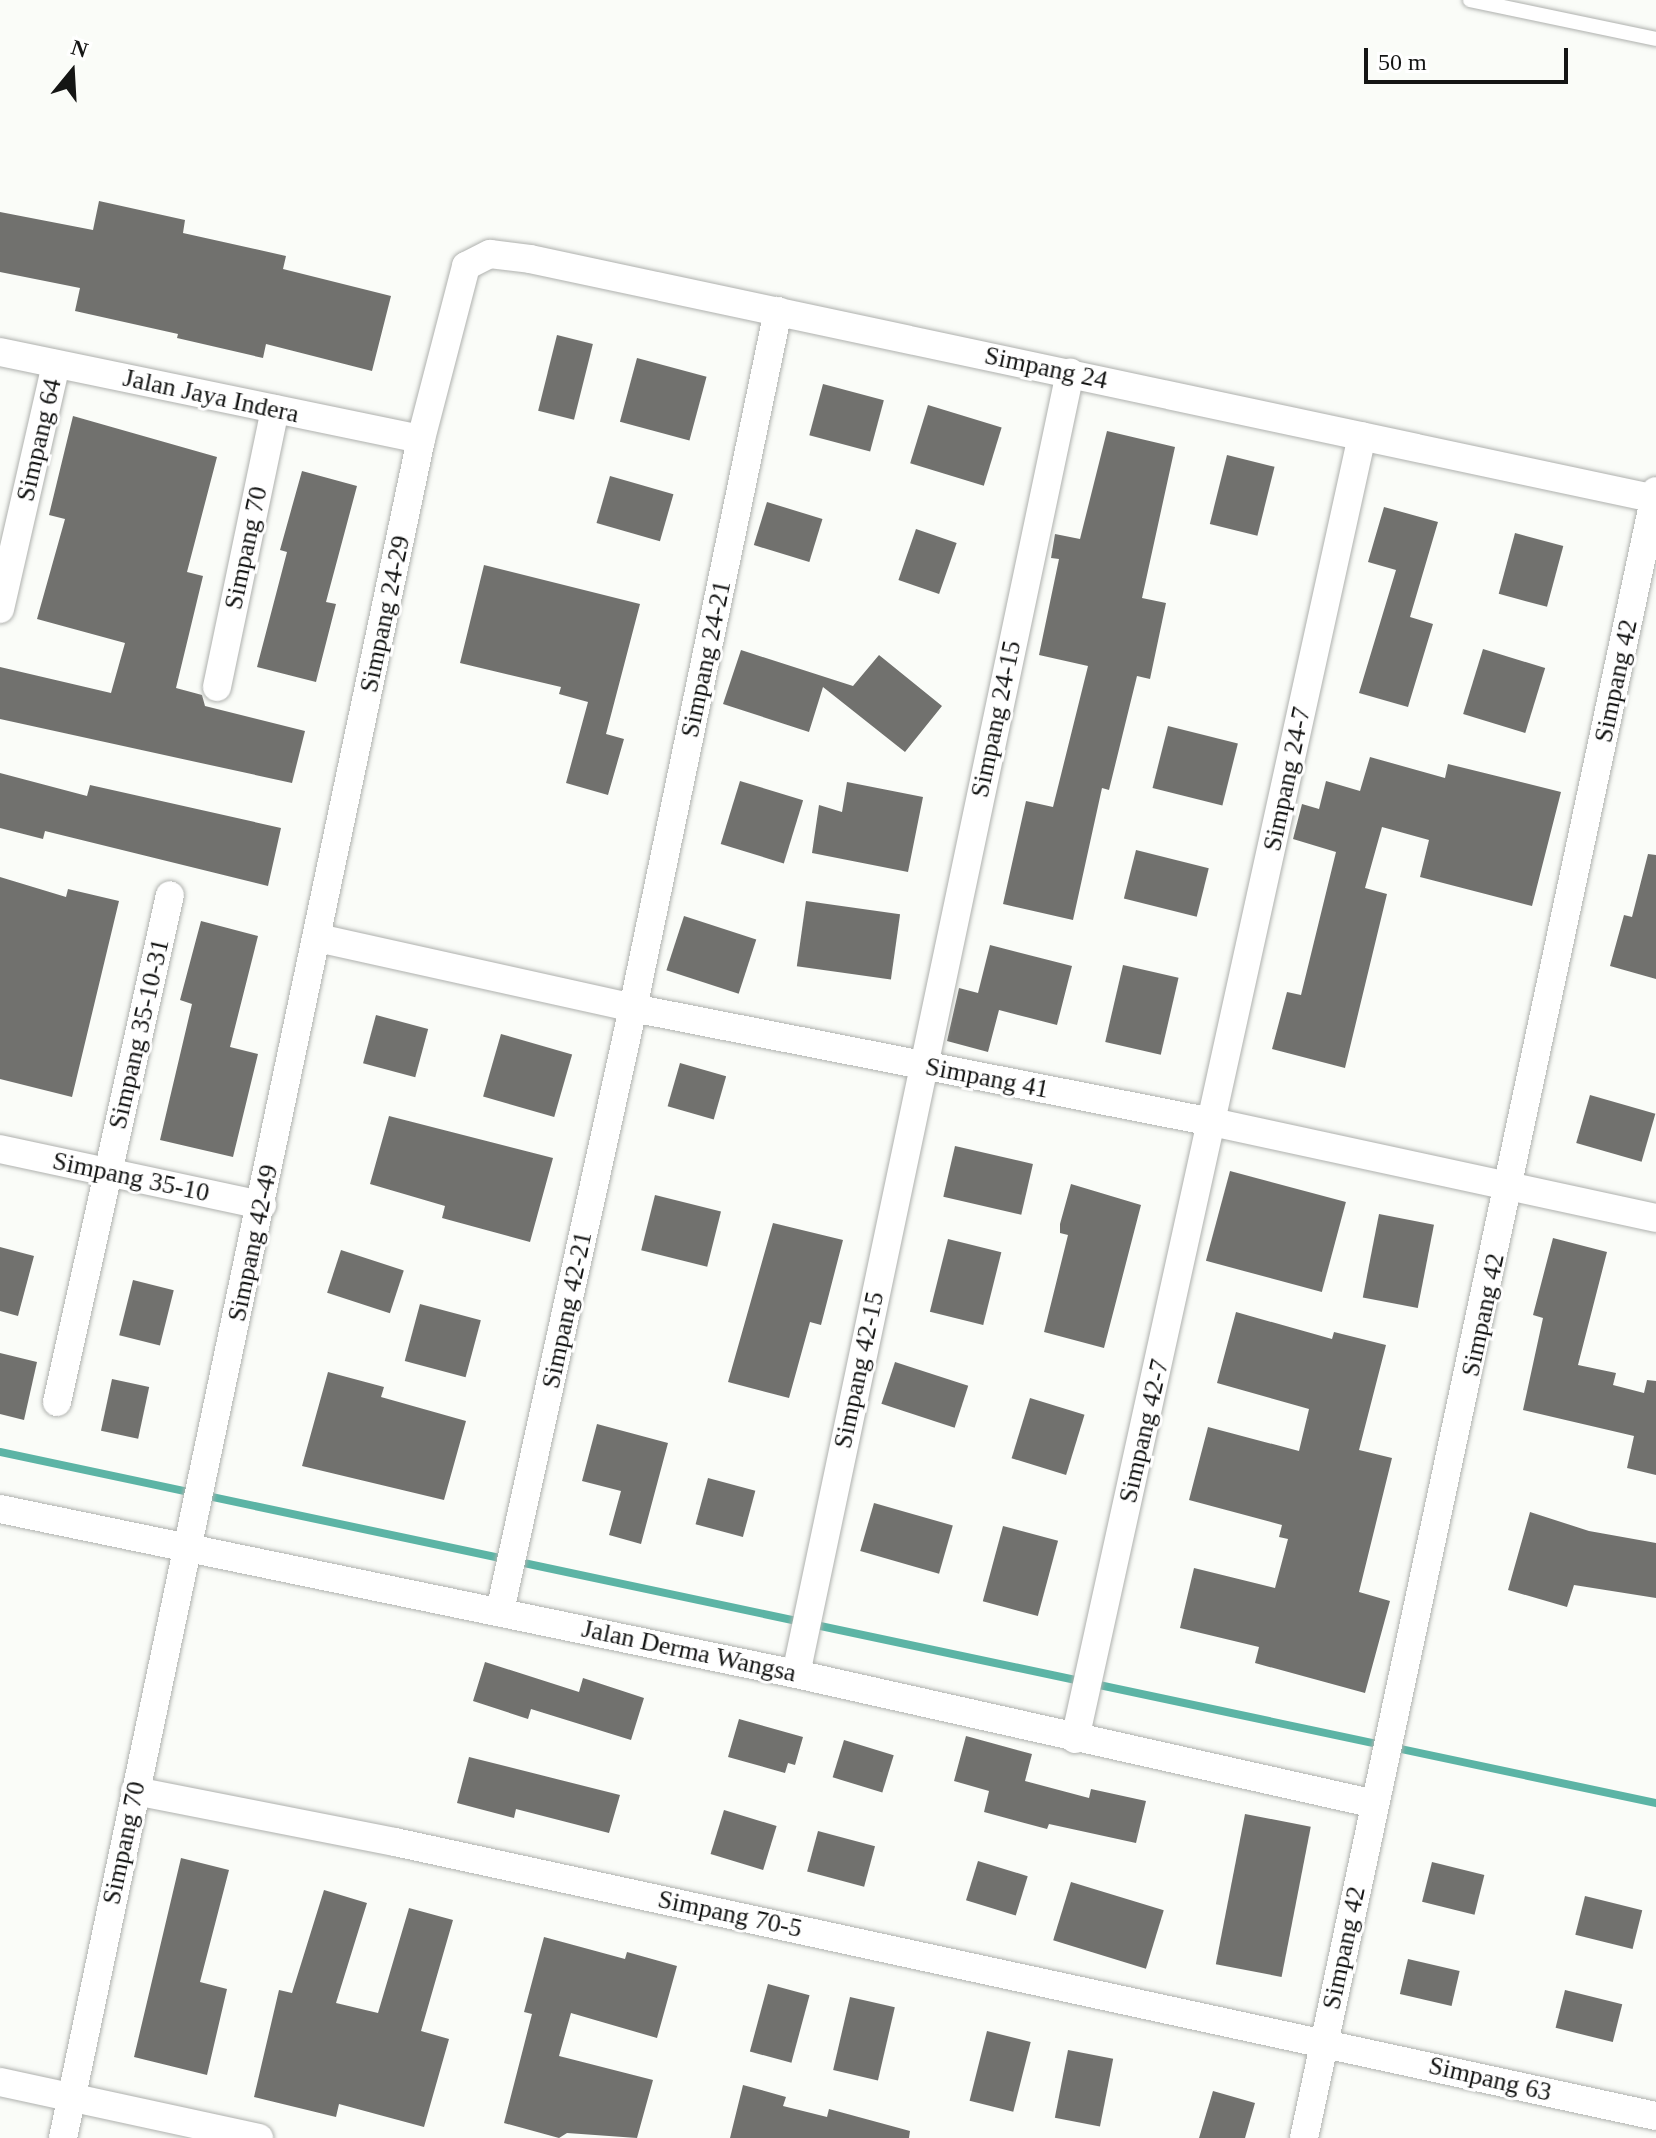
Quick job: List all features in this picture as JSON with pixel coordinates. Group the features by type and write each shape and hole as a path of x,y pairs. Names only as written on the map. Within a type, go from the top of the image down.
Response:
{"street":[{"name":"Simpang 24","path":"456,291 466,266 490,254 778,311 1655,496"},
{"name":"Simpang 24-29","path":"318,938 421,439 456,291"},
{"name":"Simpang 24-21","path":"633,1008 778,311"},
{"name":"Jalan Jaya Indera","path":"0,352 421,439"},
{"name":"Simpang 64","path":"0,609 56,364"},
{"name":"Simpang 24-15","path":"921,1065 1070,373"},
{"name":"Simpang 70","path":"217,687 275,409"},
{"name":"Simpang 24-7","path":"1212,1122 1362,436"},
{"name":"Simpang 42","path":"1304,2138 1511,1187 1655,496"},
{"name":"Simpang 35-10-31","path":"57,1402 170,895"},
{"name":"Simpang 41","path":"318,938 633,1008 1212,1122 1656,1218"},
{"name":"Simpang 42-49","path":"190,1536 318,938"},
{"name":"Simpang 42-21","path":"503,1598 633,1008"},
{"name":"Simpang 42-15","path":"796,1674 921,1065"},
{"name":"Simpang 42-7","path":"1075,1739 1212,1122"},
{"name":"Simpang 35-10","path":"0,1149 262,1205"},
{"name":"Jalan Derma Wangsa","path":"0,1509 190,1536 503,1598 796,1674 1375,1804"},
{"name":"Simpang 70","path":"63,2138 190,1536"},
{"name":"Simpang 70-5","path":"135,1791 1324,2042"},
{"name":"Simpang 63","path":"1324,2042 1656,2116"},
{"path":"0,2082 259,2138"}],"lane":[{"path":"1470,0 1656,39"}],"building":[{"path":"99,201 185,220 183,233 286,256 283,269 391,296 372,371 266,344 263,358 177,338 178,334 75,311 80,288 0,272 0,212 93,230"},
{"path":"557,335 593,344 574,420 538,411"},
{"path":"637,358 707,377 689,440 620,422"},
{"path":"823,384 884,400 870,451 809,435"},
{"path":"928,405 1002,428 984,486 910,463"},
{"path":"73,416 217,457 187,572 203,576 176,688 202,695 205,706 305,731 292,783 0,719 0,667 111,693 125,643 37,619 65,519 49,515"},
{"path":"1107,431 1175,447 1142,598 1166,603 1150,679 1137,676 1109,790 1102,788 1073,920 1003,904 1026,801 1053,807 1088,666 1039,655 1059,559 1051,558 1055,534 1080,539"},
{"path":"1227,455 1275,467 1257,536 1210,524"},
{"path":"302,471 357,486 326,602 336,604 316,682 257,667 287,552 280,550"},
{"path":"610,476 673,494 660,541 596,523"},
{"path":"767,502 822,519 809,562 754,545"},
{"path":"1384,507 1438,522 1410,617 1433,624 1408,707 1359,693 1396,570 1368,562"},
{"path":"916,529 957,543 939,594 898,580"},
{"path":"1515,533 1563,546 1547,607 1499,594"},
{"path":"484,565 640,604 606,734 624,739 608,795 566,783 588,702 559,694 561,687 460,663"},
{"path":"1483,649 1545,668 1525,733 1463,714"},
{"path":"741,650 853,686 879,655 942,706 905,752 823,687 809,732 723,704"},
{"path":"1168,726 1238,743 1222,806 1153,788"},
{"path":"1370,757 1445,778 1448,764 1561,792 1532,906 1420,877 1429,840 1382,827 1365,888 1387,894 1345,1068 1272,1049 1287,992 1301,995 1336,852 1293,839 1302,804 1319,809 1326,781 1360,791"},
{"path":"0,773 87,796 90,785 281,828 268,886 45,831 43,839 0,828"},
{"path":"740,781 803,800 784,863 721,844"},
{"path":"847,782 923,797 908,872 812,853 819,805 842,812"},
{"path":"1136,850 1209,868 1197,917 1124,899"},
{"path":"1648,854 1656,855 1656,979 1610,966 1624,915 1632,917"},
{"path":"0,877 66,897 68,889 119,901 72,1097 0,1079"},
{"path":"806,901 900,914 891,980 797,966"},
{"path":"684,916 756,939 739,994 666,970"},
{"path":"201,921 258,936 230,1047 258,1054 233,1157 160,1140 192,1004 180,1000"},
{"path":"990,945 1072,966 1057,1025 999,1010 988,1052 947,1041 959,988 978,993"},
{"path":"1123,965 1179,978 1161,1055 1105,1042"},
{"path":"376,1015 428,1029 415,1077 363,1063"},
{"path":"501,1034 572,1054 554,1117 483,1096"},
{"path":"680,1063 726,1076 714,1119 668,1106"},
{"path":"1590,1095 1655,1114 1642,1162 1576,1143"},
{"path":"389,1116 553,1158 530,1242 442,1218 445,1206 370,1184"},
{"path":"955,1146 1033,1164 1021,1215 943,1197"},
{"path":"1230,1171 1346,1202 1322,1292 1206,1261"},
{"path":"1071,1184 1141,1205 1104,1348 1044,1332 1068,1235 1060,1233 1060,1224"},
{"path":"655,1195 721,1211 707,1267 641,1250"},
{"path":"1379,1214 1434,1225 1418,1308 1363,1297"},
{"path":"773,1223 843,1240 821,1325 810,1322 789,1398 728,1382"},
{"path":"1553,1238 1607,1252 1578,1365 1616,1373 1613,1385 1644,1393 1647,1380 1656,1381 1656,1475 1627,1468 1634,1436 1523,1410 1543,1318 1533,1315"},
{"path":"948,1239 1001,1252 983,1325 930,1312"},
{"path":"0,1247 34,1256 18,1316 0,1311"},
{"path":"341,1250 404,1270 390,1313 327,1293"},
{"path":"133,1280 174,1290 160,1345 119,1335"},
{"path":"420,1304 481,1320 466,1377 405,1361"},
{"path":"1236,1312 1332,1339 1334,1332 1386,1345 1359,1450 1392,1458 1359,1592 1390,1601 1365,1693 1255,1663 1259,1647 1180,1628 1194,1568 1275,1588 1288,1539 1279,1537 1282,1525 1189,1500 1208,1427 1299,1451 1309,1409 1217,1383"},
{"path":"0,1353 37,1362 24,1420 0,1414"},
{"path":"895,1362 968,1386 955,1428 881,1404"},
{"path":"328,1372 384,1387 381,1397 466,1421 444,1500 302,1466"},
{"path":"112,1379 149,1387 138,1439 101,1431"},
{"path":"1030,1398 1085,1415 1066,1475 1012,1458"},
{"path":"597,1424 668,1443 641,1544 609,1535 621,1491 582,1481"},
{"path":"708,1478 755,1491 743,1537 696,1524"},
{"path":"874,1503 953,1526 939,1574 860,1551"},
{"path":"1530,1512 1589,1531 1656,1543 1656,1598 1574,1585 1567,1607 1508,1590"},
{"path":"1003,1526 1058,1541 1038,1616 983,1601"},
{"path":"485,1662 579,1692 583,1678 644,1698 631,1740 531,1709 528,1719 473,1701"},
{"path":"739,1719 803,1737 795,1765 788,1763 785,1773 728,1757"},
{"path":"966,1736 1032,1754 1025,1781 1089,1798 1091,1789 1146,1801 1136,1843 1049,1824 1047,1829 984,1812 989,1791 954,1781"},
{"path":"844,1740 894,1755 882,1792 833,1777"},
{"path":"469,1757 620,1795 609,1833 516,1809 514,1818 457,1803"},
{"path":"724,1810 777,1826 763,1870 711,1854"},
{"path":"1245,1814 1311,1827 1282,1977 1216,1964"},
{"path":"818,1831 875,1846 864,1887 807,1872"},
{"path":"181,1858 229,1870 200,1982 227,1989 207,2075 134,2057"},
{"path":"978,1861 1028,1876 1016,1915 966,1900"},
{"path":"1432,1862 1484,1875 1474,1915 1422,1902"},
{"path":"1071,1882 1164,1910 1146,1969 1053,1940"},
{"path":"324,1890 367,1903 336,2003 378,2013 409,1908 453,1920 421,2031 449,2039 424,2127 339,2104 336,2117 254,2097 279,1990 292,1993"},
{"path":"1585,1896 1642,1910 1633,1949 1575,1935"},
{"path":"544,1937 625,1959 627,1952 677,1966 657,2038 571,2013 559,2056 653,2080 637,2138 567,2133 559,2138 504,2123 532,2014 524,2012"},
{"path":"1408,1959 1460,1971 1452,2006 1400,1994"},
{"path":"768,1984 810,1995 791,2063 750,2052"},
{"path":"1565,1990 1622,2004 1613,2042 1556,2028"},
{"path":"850,1997 895,2007 878,2080 833,2070"},
{"path":"987,2031 1031,2042 1013,2112 970,2101"},
{"path":"1068,2050 1113,2059 1100,2127 1055,2118"},
{"path":"743,2085 786,2097 783,2106 827,2117 829,2109 910,2131 909,2138 730,2138"},
{"path":"1213,2091 1255,2103 1245,2138 1199,2138"}],"waterway":[{"path":"0,1452 1656,1803"}]}
